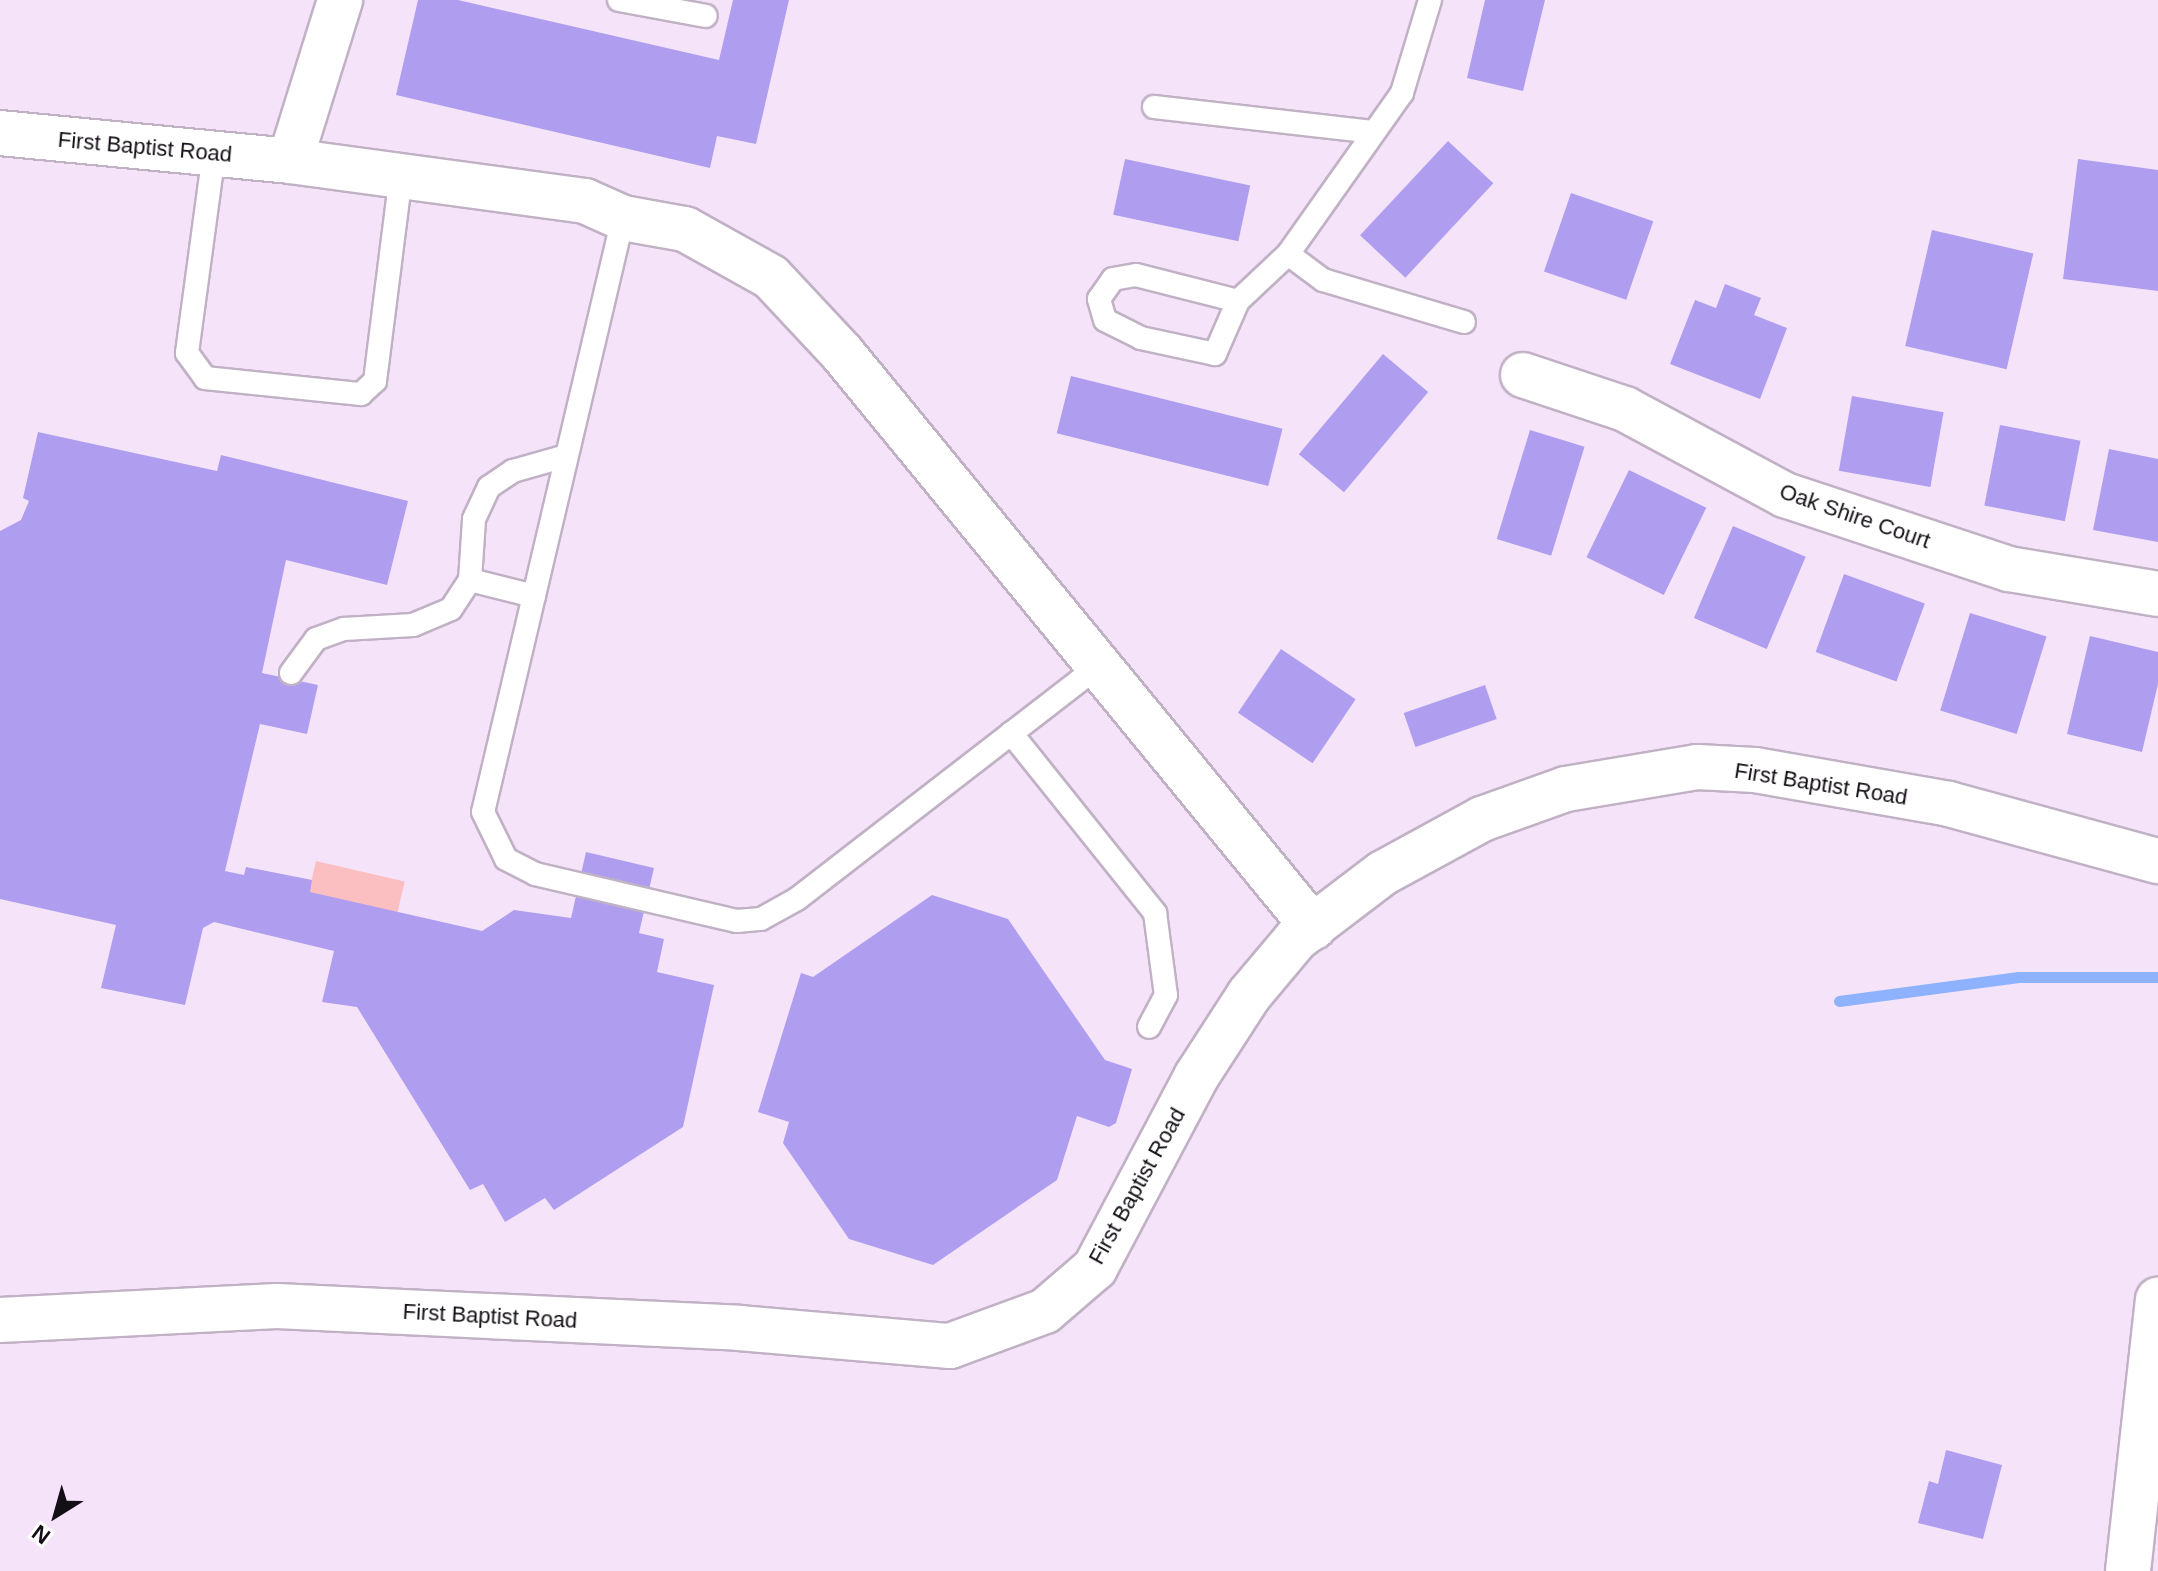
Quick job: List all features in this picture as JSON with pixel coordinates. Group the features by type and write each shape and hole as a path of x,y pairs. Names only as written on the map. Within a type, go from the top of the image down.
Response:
{"street":[{"path":"290,161 340,0"},
{"name":"First Baptist Road","path":"0,133 290,161 585,201 623,218 685,229 771,277 842,353 1313,927"},
{"name":"Oak Shire Court","path":"1523,375 1625,409 1785,495 2009,569 2158,594"},
{"name":"First Baptist Road","path":"0,1320 277,1306 739,1328 950,1346 1045,1311 1095,1268 1196,1077 1249,995 1313,927 1383,873 1482,819 1566,789 1697,767 1755,770 1949,804 2158,861"},
{"path":"2128,1571 2158,1300"}],"lane":[{"path":"619,0 706,16"},
{"path":"1238,301 1136,275 1113,279 1099,299 1105,320 1141,338 1215,354 1238,301 1288,254 1402,93 1430,0"},
{"path":"1154,107 1373,132"},
{"path":"214,153 187,353 205,378 361,394 375,381 401,176"},
{"path":"623,218 483,812 506,859 535,874 737,921 761,919 797,899 1098,666"},
{"path":"1288,254 1323,280 1464,322"},
{"path":"291,673 316,639 344,629 413,625 451,609 470,580 474,519 489,487 513,471 566,456"},
{"path":"470,580 534,596"},
{"path":"1011,733 1155,913 1166,995 1149,1027"}],"shaded area":[{"path":"316,861 405,881 397,913 309,892"}],"building":[{"path":"418,0 458,0 719,60 733,0 789,0 756,144 717,136 710,168 396,95"},
{"path":"1485,0 1545,0 1523,91 1467,78"},
{"path":"1448,141 1493,183 1405,278 1360,235"},
{"path":"1125,159 1250,186 1238,241 1113,215"},
{"path":"2078,159 2158,170 2158,291 2063,279"},
{"path":"1571,193 1653,221 1626,300 1544,271"},
{"path":"1932,230 2033,253 2007,369 1905,346"},
{"path":"1725,284 1761,298 1754,315 1787,328 1760,399 1670,364 1695,300 1716,308"},
{"path":"1383,354 1428,392 1344,492 1299,454"},
{"path":"1071,376 1283,429 1268,486 1057,433"},
{"path":"1852,396 1944,412 1930,487 1839,471"},
{"path":"2000,425 2080,441 2065,521 1984,505"},
{"path":"1530,430 1585,447 1551,556 1497,539"},
{"path":"38,432 217,471 221,455 408,501 387,585 286,560 262,673 318,685 307,734 260,724 225,871 244,875 246,867 312,880 310,892 482,931 514,910 571,918 586,852 654,868 639,933 664,939 657,972 714,985 683,1127 554,1210 545,1198 505,1222 483,1184 470,1190 357,1007 322,1002 334,951 214,922 203,928 185,1005 101,988 116,925 0,899 0,531 21,520 29,501 23,498"},
{"path":"2109,449 2158,459 2158,542 2093,530"},
{"path":"1629,470 1706,508 1664,595 1586,557"},
{"path":"1733,526 1806,557 1767,649 1694,618"},
{"path":"1844,574 1925,603 1896,681 1816,652"},
{"path":"1970,613 2047,636 2017,734 1940,711"},
{"path":"2090,636 2158,652 2158,684 2142,752 2067,734"},
{"path":"1281,649 1356,699 1313,763 1238,713"},
{"path":"1485,685 1497,719 1415,747 1404,713"},
{"path":"932,895 1008,919 1105,1060 1132,1069 1116,1123 1109,1127 1077,1116 1057,1180 933,1265 849,1239 783,1143 789,1122 758,1112 801,973 813,977"},
{"path":"1946,1450 2002,1465 1983,1539 1918,1523 1929,1481 1938,1484"}],"waterway":[{"path":"1839,1001 2018,977 2158,977"}]}
